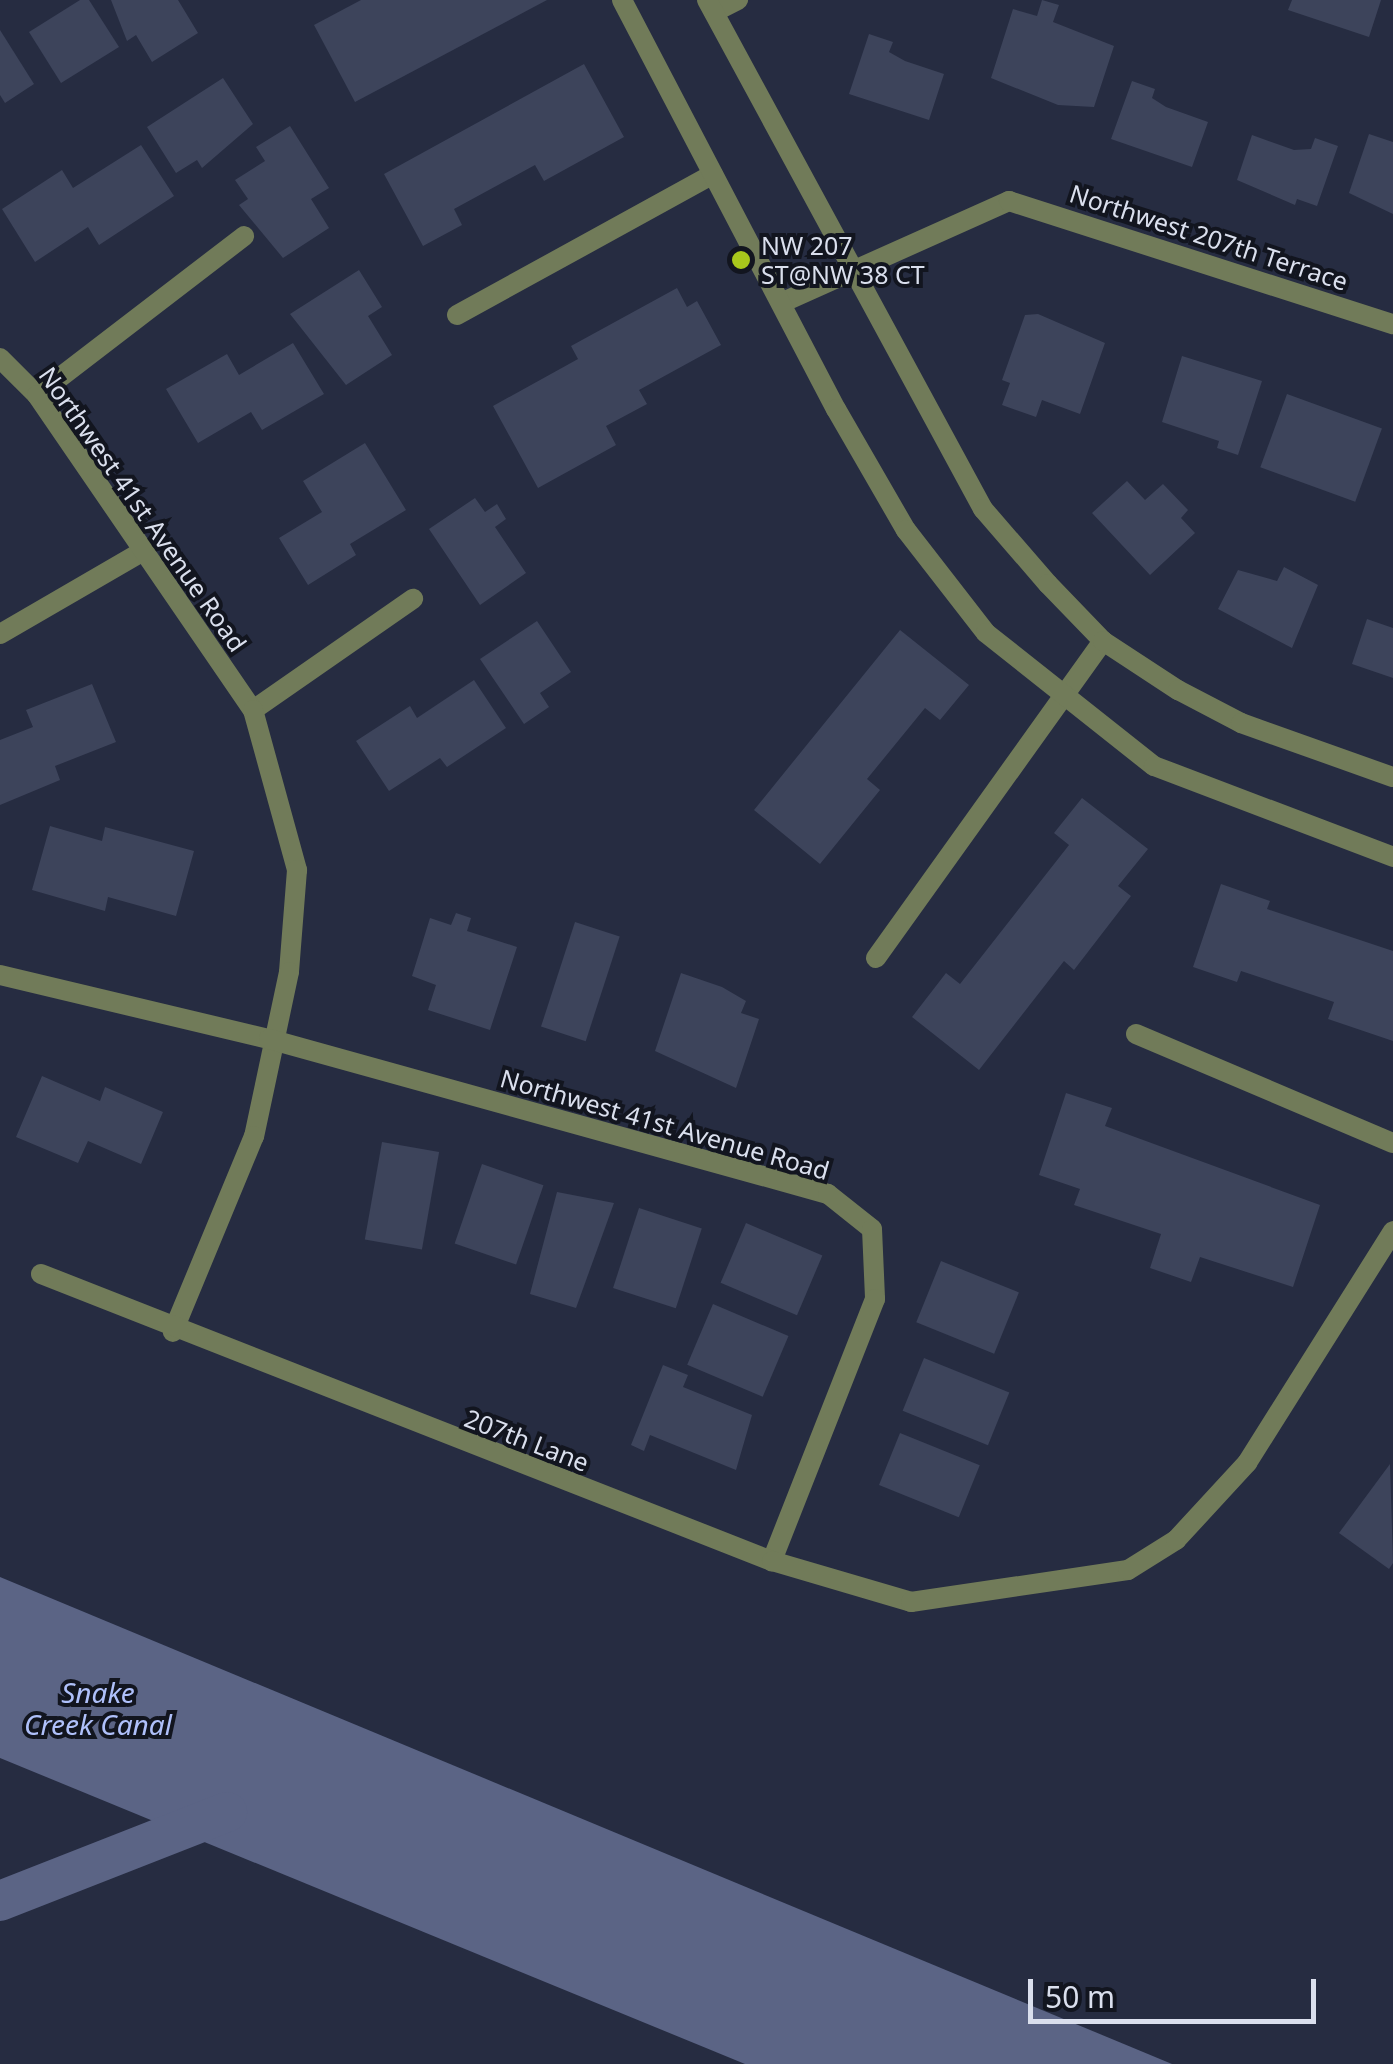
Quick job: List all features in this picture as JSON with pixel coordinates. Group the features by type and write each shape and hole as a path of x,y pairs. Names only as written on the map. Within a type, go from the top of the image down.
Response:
{"street":[{"path":"622,0 906,530 986,633 1061,699 1154,766 1393,856"},
{"path":"738,0 710,6 983,508 1103,641 1241,723 1393,777"},
{"path":"457,314 713,174"},
{"name":"Northwest 207th Terrace","path":"854,267 1009,202 1393,324"},
{"path":"38,395 244,236"},
{"path":"781,303 854,267"},
{"name":"Northwest 41st Avenue Road","path":"0,358 38,395 253,710 297,870 289,972 269,1039 254,1136 173,1332"},
{"path":"0,634 145,550"},
{"path":"253,710 413,600"},
{"path":"876,958 1103,641"},
{"name":"Northwest 41st Avenue Road","path":"0,974 269,1039 828,1194 872,1228 875,1299 772,1561"},
{"path":"1136,1034 1393,1143"},
{"name":"207th Lane","path":"41,1274 173,1332 772,1561 911,1602 1128,1570 1176,1540 1247,1464 1393,1231"}],"water":[{"name":"Snake Creek Canal","path":"0,1577 1172,2064 745,2064 0,1758"}],"building":[{"path":"80,0 89,0 119,47 61,83 29,32"},
{"path":"111,0 178,0 198,33 152,62 136,35 127,41"},
{"path":"361,0 547,0 355,102 314,25"},
{"path":"1042,0 1059,5 1053,22 1114,46 1094,107 1058,105 991,78 1013,9 1037,16"},
{"path":"1292,0 1381,0 1369,37 1288,10"},
{"path":"0,30 34,84 5,103 0,95"},
{"path":"869,34 893,42 889,52 905,61 944,74 929,120 849,94"},
{"path":"584,64 624,137 544,181 535,165 454,209 462,225 423,246 384,174"},
{"path":"223,78 253,124 202,168 197,160 176,173 147,127"},
{"path":"1132,81 1155,89 1152,98 1166,107 1208,122 1192,167 1111,139"},
{"path":"290,126 329,188 311,199 329,228 283,258 239,205 248,199 235,180 265,161 256,147"},
{"path":"1369,134 1393,142 1393,214 1349,193"},
{"path":"1252,135 1294,150 1311,149 1315,138 1338,146 1317,206 1297,199 1295,205 1237,180"},
{"path":"141,145 174,196 99,245 88,227 35,262 2,209 62,170 73,188"},
{"path":"359,270 382,307 368,316 392,355 346,385 290,314"},
{"path":"677,288 687,307 697,301 721,345 639,390 647,404 606,426 616,445 538,488 493,406 578,359 571,346"},
{"path":"1038,314 1105,343 1080,414 1042,400 1036,417 1002,405 1010,383 1002,380 1025,315"},
{"path":"293,343 324,394 262,430 251,412 198,443 166,389 227,354 239,375"},
{"path":"1182,356 1262,381 1238,455 1217,448 1219,441 1162,422"},
{"path":"1287,394 1382,429 1355,502 1260,467"},
{"path":"365,443 406,510 350,544 356,555 308,585 279,538 322,512 303,481"},
{"path":"1127,481 1145,500 1163,484 1188,510 1181,518 1195,533 1150,575 1092,513"},
{"path":"475,498 485,512 497,504 506,519 495,527 526,573 480,605 429,529"},
{"path":"1284,567 1318,585 1292,648 1218,609 1238,570 1277,581"},
{"path":"1367,619 1393,628 1393,678 1352,664"},
{"path":"537,621 571,672 540,693 549,707 524,724 480,659"},
{"path":"900,630 969,685 940,720 925,708 867,779 880,790 820,864 754,810"},
{"path":"474,680 506,728 447,767 440,758 389,791 356,741 410,706 417,718"},
{"path":"92,684 116,742 55,766 60,780 0,805 0,740 33,727 26,710"},
{"path":"1082,798 1148,849 1118,886 1131,896 1074,970 1064,961 979,1070 912,1017 946,973 960,984 1069,845 1054,833"},
{"path":"50,826 102,841 105,827 194,851 176,916 108,897 105,911 32,890"},
{"path":"1221,884 1270,901 1267,909 1393,951 1393,1041 1328,1019 1334,1002 1241,971 1237,982 1193,967"},
{"path":"456,913 471,918 467,931 517,947 490,1030 428,1010 436,985 412,976 430,918 451,925"},
{"path":"575,922 620,937 586,1041 541,1027"},
{"path":"681,973 722,987 746,1001 741,1013 759,1019 736,1088 655,1051"},
{"path":"42,1076 100,1101 105,1087 163,1112 141,1164 88,1141 78,1163 16,1137"},
{"path":"1066,1093 1112,1108 1105,1126 1320,1205 1293,1287 1200,1257 1191,1282 1150,1268 1161,1234 1074,1205 1080,1189 1039,1175"},
{"path":"382,1142 439,1152 422,1250 365,1239"},
{"path":"482,1164 543,1185 516,1265 455,1243"},
{"path":"557,1192 614,1203 576,1308 530,1294"},
{"path":"639,1208 702,1228 676,1308 613,1288"},
{"path":"746,1223 822,1255 797,1315 721,1283"},
{"path":"941,1261 1019,1292 994,1354 916,1322"},
{"path":"713,1304 788,1336 763,1397 687,1365"},
{"path":"924,1358 1009,1392 988,1445 903,1411"},
{"path":"663,1365 688,1375 683,1387 752,1415 736,1470 650,1435 644,1451 631,1445"},
{"path":"900,1433 980,1465 959,1517 879,1485"},
{"path":"1390,1464 1393,1563 1389,1569 1339,1533"}],"waterway":[{"path":"0,1901 227,1812"}],"place":[{"name":"NW 207 ST@NW 38 CT","path":"741,260"}]}
